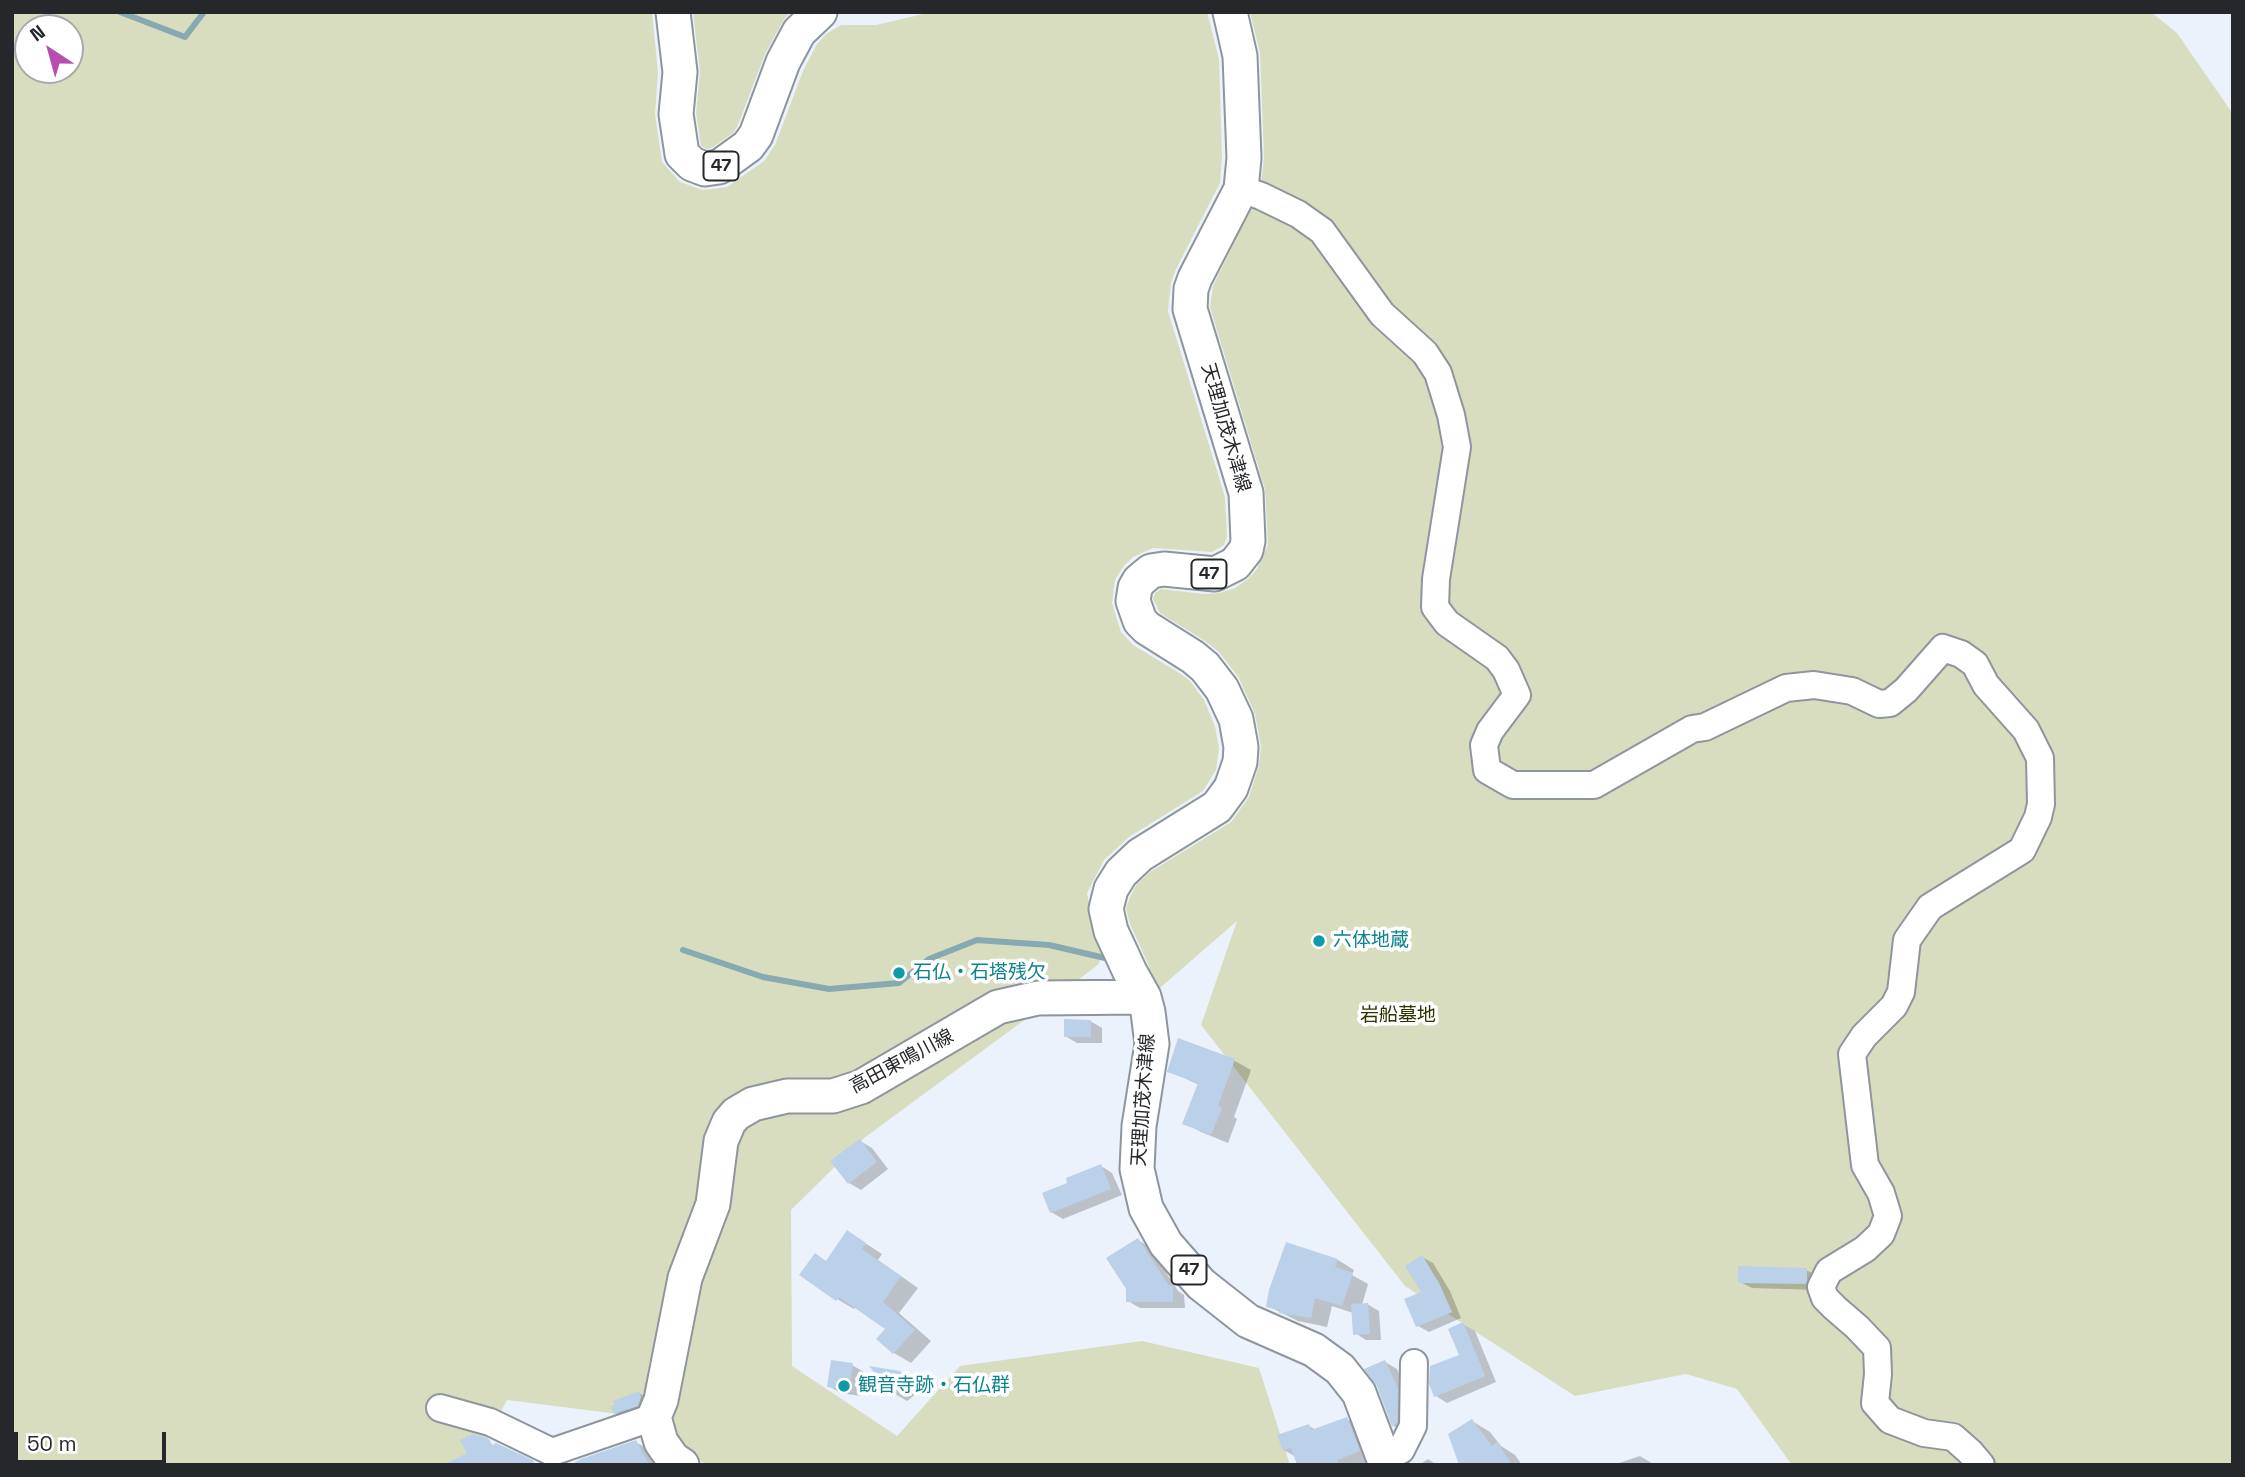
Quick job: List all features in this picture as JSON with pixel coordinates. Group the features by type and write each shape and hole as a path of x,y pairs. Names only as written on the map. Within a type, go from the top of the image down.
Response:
{"main road":[{"name":"47","path":"673,12 680,72 676,114 682,154 692,164 705,169 719,167 748,146 756,135 783,62 799,32 820,12"},
{"name":"天理加茂木津線","path":"1230,12 1240,56 1244,158 1241,189 1195,278 1191,289 1190,309 1246,493 1248,541 1246,550 1235,564 1216,574 1164,569 1151,571 1139,580 1133,601 1140,621 1147,628 1193,657 1205,667 1222,689 1238,726 1240,762 1231,788 1217,807 1130,863 1111,889 1106,909 1111,931 1149,1012 1152,1044 1139,1126 1137,1170 1146,1208 1166,1244 1201,1284 1248,1321 1314,1350 1340,1368 1359,1393 1384,1461"},
{"name":"高田東鳴川線","path":"654,1417 661,1400 685,1278 713,1204 721,1141 729,1122 736,1114 753,1104 787,1096 833,1096 860,1087 998,1007 1038,998 1144,997"},
{"path":"654,1417 661,1442 673,1459 682,1465"}],"street":[{"path":"1241,189 1298,214 1322,232 1382,314 1425,354 1438,373 1451,415 1457,447 1436,579 1435,607 1447,623 1497,658 1506,670 1517,695 1490,731 1484,745 1488,770 1513,785 1594,785 1692,729 1705,727 1786,688 1814,685 1852,691 1879,704 1890,703 1906,690 1943,648 1961,654 1975,664 1986,685 2026,730 2040,758 2041,804 2038,817 2022,850 1930,907 1907,940 1902,992 1894,1006 1864,1036 1852,1054 1865,1165 1881,1193 1888,1216 1881,1234 1866,1249 1829,1271 1821,1287 1825,1298 1877,1348 1875,1403 1882,1412 1890,1420 1924,1433 1952,1437 1981,1465"},
{"path":"1384,1461 1401,1450 1413,1426 1414,1363"},
{"path":"440,1408 489,1422 552,1452 654,1417"}],"green space":[{"path":"12,12 652,12 658,72 655,114 662,162 680,182 703,190 727,187 764,161 775,145 803,71 817,44 826,34 841,25 876,25 932,12 1207,12 1219,59 1222,157 1220,183 1176,269 1171,283 1168,311 1225,497 1227,537 1224,545 1212,552 1153,548 1133,557 1115,580 1112,603 1121,632 1133,645 1181,674 1190,681 1204,700 1215,726 1219,748 1216,770 1203,791 1129,837 1104,860 1087,893 1091,915 1103,941 1099,964 1070,986 856,1076 749,1092 701,1201 642,1417 507,1400 473,1465 12,1465"},
{"path":"693,12 790,12 765,54 734,132 707,149 701,146 696,113 700,72"},
{"name":"岩船墓地","path":"1250,12 2151,12 2177,33 2233,114 2233,1465 1792,1465 1737,1389 1686,1374 1575,1396 1405,1286 1201,1025 1237,921 1154,993 1149,966 1126,909 1130,897 1136,885 1150,872 1231,822 1249,797 1259,765 1261,746 1255,714 1239,678 1219,652 1160,613 1153,599 1155,593 1161,589 1204,594 1235,588 1257,569 1268,545 1265,489 1210,307 1213,286 1260,189 1264,158 1260,53"},
{"path":"1034,1013 864,1138 791,1210 792,1366 897,1436 960,1366 1142,1341 1259,1368 1290,1465 707,1465 683,1449 673,1436 669,1418 698,1282 734,1144 745,1125 1003,1020"}],"building":[{"path":"1064,1019 1091,1020 1091,1037 1064,1037"},
{"path":"1178,1038 1235,1059 1218,1106 1222,1108 1211,1135 1182,1124 1198,1083 1167,1072"},
{"path":"860,1139 877,1162 848,1184 830,1161"},
{"path":"1101,1164 1111,1189 1050,1213 1042,1193 1067,1183 1066,1178"},
{"path":"847,1230 866,1243 862,1249 901,1276 883,1302 915,1330 893,1354 876,1339 885,1329 839,1297 836,1301 799,1275 815,1253 826,1261"},
{"path":"1138,1238 1169,1286 1173,1286 1173,1302 1126,1302 1126,1289 1106,1258"},
{"path":"1286,1242 1338,1259 1335,1267 1353,1273 1342,1306 1315,1298 1311,1318 1279,1313 1280,1310 1266,1307 1269,1290"},
{"path":"1422,1255 1452,1312 1416,1327 1404,1299 1421,1292 1405,1266"},
{"path":"1738,1266 1807,1268 1807,1281 1806,1284 1738,1283"},
{"path":"1368,1303 1370,1334 1353,1335 1351,1304"},
{"path":"1463,1322 1485,1376 1434,1397 1429,1384 1430,1366 1459,1355 1448,1329"},
{"path":"831,1360 853,1363 849,1390 827,1387"},
{"path":"1385,1360 1398,1389 1397,1422 1392,1427 1377,1386 1364,1369"},
{"path":"869,1366 900,1371 910,1382 894,1396"},
{"path":"639,1391 641,1397 638,1406 614,1414 611,1406 615,1405 613,1401"},
{"path":"1347,1417 1360,1451 1337,1460 1338,1465 1297,1465 1291,1448 1283,1451 1277,1435 1309,1424 1311,1430"},
{"path":"1472,1419 1492,1446 1497,1442 1512,1465 1459,1465 1448,1434"},
{"path":"473,1434 489,1439 492,1445 496,1443 533,1460 535,1465 443,1465 467,1453 460,1440"},
{"path":"636,1440 649,1465 570,1465 581,1459"}],"waterway":[{"path":"120,12 185,37 204,12"},
{"path":"683,950 763,977 829,989 899,983 929,959 977,940 1049,945 1105,958"}],"place":[{"name":"六体地蔵","path":"1319,941"},
{"name":"石仏・石塔残欠","path":"899,973"},
{"name":"観音寺跡・石仏群","path":"844,1386"}]}
